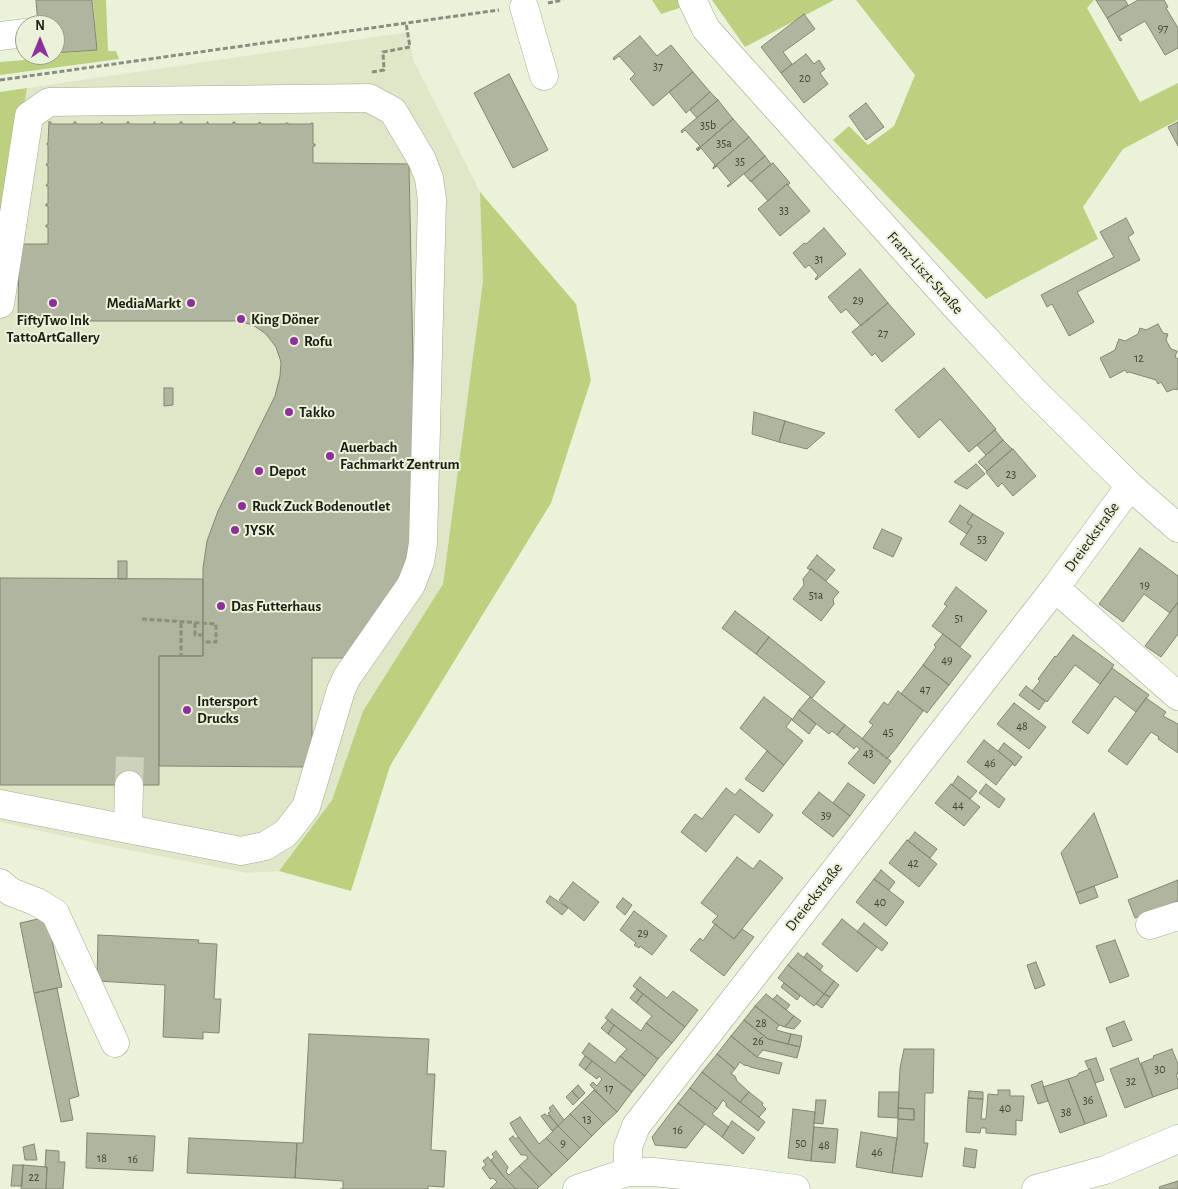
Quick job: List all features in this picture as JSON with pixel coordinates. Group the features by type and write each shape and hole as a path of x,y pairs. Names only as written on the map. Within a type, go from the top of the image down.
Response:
{"street":[{"name":"Franz-Liszt-Straße","path":"692,0 706,28 956,307 1034,391 1130,486 1178,528"},
{"path":"524,6 544,76"},
{"path":"0,36 15,34"},
{"path":"0,304 30,116 49,102 369,98 393,111 422,160 429,178 432,200 423,543 420,562 411,585 340,690 306,807 286,833 265,846 241,851 0,804"},
{"name":"Dreieckstraße","path":"628,1172 628,1147 636,1126 1055,588 1130,486"},
{"path":"1055,588 1178,696"},
{"path":"128,829 129,785"},
{"path":"0,883 11,892 37,902 55,913 114,1043"},
{"path":"1150,925 1178,916"},
{"path":"1036,1189 1108,1179 1178,1139"},
{"path":"578,1189 628,1172 653,1172 796,1189"}],"path":[{"path":"0,80 524,6"},
{"path":"384,70 383,52 410,47 406,24"},
{"path":"142,619 216,624 216,642 203,642"},
{"path":"181,622 181,656"},
{"path":"195,623 195,635 203,635"}],"shaded area":[{"path":"409,32 413,59 480,192 483,281 443,584 363,711 332,800 279,871 247,873 113,847 0,822 0,92"}],"green space":[{"path":"93,0 106,0 108,51 116,51 119,59 0,75 0,62 15,61 15,65 65,65 65,53 97,50"},
{"path":"652,0 704,0 661,14"},
{"path":"712,0 834,0 745,47"},
{"path":"856,0 1094,0 1087,8 1140,102 1178,83 1178,120 1123,149 1083,207 1098,239 986,299 833,140 849,126 868,145 894,126 915,75"},
{"path":"27,88 0,245 0,92"},
{"path":"480,192 576,304 591,380 551,503 390,766 351,891 279,871 332,800 363,711 443,584 483,281"}],"building":[{"path":"36,0 92,0 97,50 65,52 65,15 37,15"},
{"path":"1096,0 1125,0 1128,5 1107,18"},
{"path":"1138,0 1164,0 1168,7 1166,8 1178,28 1178,48 1165,55 1145,21 1119,36 1122,40 1120,41 1107,18"},
{"path":"804,14 815,29 783,52 792,64 781,73 761,47"},
{"path":"640,36 657,56 671,45 693,72 653,106 630,79 635,74 619,56 614,60 613,58"},
{"path":"806,54 814,64 819,60 825,69 820,73 828,84 804,103 781,73"},
{"path":"693,72 710,92 686,113 669,92"},
{"path":"509,74 548,150 513,168 474,93"},
{"path":"710,92 718,100 697,118 690,110"},
{"path":"718,100 733,119 697,150 700,146 685,130 682,133 681,131"},
{"path":"866,103 884,127 866,140 849,116"},
{"path":"733,119 749,137 713,168 715,165 701,148 697,150"},
{"name":"Auerbach Fachmarkt Zentrum","path":"49,122 51,124 74,124 74,122 76,124 101,124 101,122 103,124 127,124 127,122 129,124 154,124 154,122 155,124 180,124 180,122 182,124 207,124 207,122 208,124 233,124 233,122 235,124 259,124 259,122 261,124 313,123 313,144 315,146 313,146 313,163 409,164 417,560 356,658 312,658 312,767 159,766 159,656 203,656 203,568 207,541 218,511 275,396 281,362 276,347 266,334 253,325 238,321 18,321 19,244 48,244 48,227 46,225 48,225 48,206 46,204 48,204 48,186 46,186 48,184 48,166 46,164 48,164"},
{"path":"1178,122 1178,146 1168,127"},
{"path":"749,137 765,156 728,187 731,183 717,166 713,168"},
{"path":"765,156 771,164 751,182 744,174"},
{"path":"773,163 790,183 768,201 751,181"},
{"path":"787,184 810,211 780,236 758,209"},
{"path":"1126,218 1134,233 1128,237 1140,260 1077,292 1094,322 1069,336 1052,304 1047,307 1041,295 1114,257 1100,232"},
{"path":"824,228 846,254 816,280 818,275 809,265 805,268 793,253"},
{"path":"860,269 888,303 861,326 846,309 841,313 828,297"},
{"path":"888,303 915,334 882,362 875,353 872,356 852,332"},
{"path":"1158,324 1163,333 1168,334 1166,340 1171,349 1177,351 1175,357 1178,359 1177,390 1174,389 1167,392 1161,382 1158,384 1156,380 1127,373 1125,370 1110,378 1100,358 1115,350 1119,339 1125,341 1138,334 1140,328 1146,330"},
{"path":"944,368 996,429 969,452 940,419 919,438 895,410"},
{"path":"164,388 173,388 173,405 164,406"},
{"path":"754,412 785,421 779,442 752,434"},
{"path":"785,421 825,433 807,449 779,442"},
{"path":"995,430 1003,440 986,455 977,445"},
{"path":"1003,440 1012,449 987,471 978,462"},
{"path":"1013,449 1036,476 1013,496 1002,483 998,487 986,472"},
{"path":"976,464 985,474 967,489 954,482"},
{"path":"960,505 973,514 967,523 972,526 967,534 949,522"},
{"path":"973,514 1004,533 986,561 960,544 972,526 967,523"},
{"path":"882,529 902,538 893,557 873,548"},
{"path":"1140,548 1178,576 1178,602 1170,613 1144,594 1123,622 1099,604"},
{"path":"817,555 835,570 826,581 807,568"},
{"path":"118,561 127,561 127,579 118,579"},
{"path":"811,569 839,592 833,599 834,604 821,621 793,599 804,585 803,579"},
{"path":"0,578 203,579 203,656 159,656 159,785 0,785"},
{"path":"956,587 987,611 960,647 932,626 947,606 944,604"},
{"path":"1178,602 1178,634 1161,657 1145,646"},
{"path":"735,611 769,637 756,654 722,628"},
{"path":"943,634 971,656 949,685 923,665 936,647 934,645"},
{"path":"1073,635 1114,665 1100,684 1075,665 1047,702 1032,691 1040,681 1038,679"},
{"path":"769,637 825,682 812,698 756,654"},
{"path":"923,665 949,685 927,713 901,694"},
{"path":"1112,668 1149,695 1136,712 1115,696 1088,734 1072,722"},
{"path":"1026,686 1045,701 1039,710 1019,695"},
{"path":"898,691 923,711 887,759 862,739 873,725 869,722 884,702 888,705"},
{"path":"764,697 792,719 786,727 803,741 784,765 740,728"},
{"path":"810,697 845,725 837,735 832,731 829,734 799,710"},
{"path":"1146,698 1166,712 1163,716 1178,724 1178,753 1151,732 1127,765 1108,751"},
{"path":"1014,703 1046,727 1029,749 997,724"},
{"path":"799,710 816,724 809,734 792,720"},
{"path":"845,725 891,761 874,784 848,763 860,749 856,746 854,749 837,735"},
{"path":"984,740 1013,763 996,785 967,762"},
{"path":"1004,743 1022,757 1015,766 998,751"},
{"path":"767,751 784,765 763,792 745,779"},
{"path":"958,776 977,791 970,799 952,785"},
{"path":"848,783 865,795 850,816 833,803"},
{"path":"951,784 980,807 964,826 935,803"},
{"path":"986,784 1005,799 999,808 979,793"},
{"path":"726,788 735,795 740,789 773,815 759,833 735,814 706,852 681,832 695,814 702,819"},
{"path":"819,792 850,816 833,837 802,813"},
{"path":"1094,813 1118,877 1076,893 1061,853"},
{"path":"915,832 937,849 930,858 908,841"},
{"path":"907,840 937,864 919,887 889,863"},
{"path":"737,857 753,869 760,860 783,878 734,939 712,922 718,916 701,903"},
{"path":"881,870 895,882 889,890 874,879"},
{"path":"874,879 904,902 886,926 856,902"},
{"path":"1178,880 1178,901 1135,918 1128,900"},
{"path":"573,882 599,902 584,921 559,900"},
{"path":"1094,886 1098,897 1080,904 1076,893"},
{"path":"550,896 568,908 562,915 546,902"},
{"path":"623,898 632,905 625,915 616,907"},
{"path":"634,911 667,936 652,955 640,946 639,948 634,945 636,943 620,930"},
{"path":"47,917 62,987 34,993 20,923"},
{"path":"842,919 877,947 857,972 822,944"},
{"path":"864,923 888,943 882,951 857,932"},
{"path":"715,924 734,939 742,929 754,937 724,976 690,950 700,938 703,941"},
{"path":"98,935 199,940 198,943 217,944 214,999 221,999 219,1033 203,1032 203,1039 163,1037 165,985 97,981"},
{"path":"1115,940 1129,976 1110,983 1096,946"},
{"path":"798,953 834,981 824,994 788,965"},
{"path":"807,953 823,966 820,970 804,957"},
{"path":"1036,962 1045,985 1035,989 1027,965"},
{"path":"788,965 824,994 814,1006 778,978"},
{"path":"640,977 667,998 673,991 698,1010 685,1027 633,986"},
{"path":"834,981 839,985 830,997 824,994"},
{"path":"784,983 800,996 797,1000 781,987"},
{"path":"57,988 79,1096 69,1099 73,1120 61,1122 34,993"},
{"path":"637,989 643,994 636,1003 630,998"},
{"path":"643,994 685,1027 672,1043 646,1023 652,1016 636,1003"},
{"path":"766,994 794,1016 785,1027 779,1025 755,1006"},
{"path":"824,994 830,997 822,1008 816,1004"},
{"path":"777,995 790,1005 786,1010 773,999"},
{"path":"755,1006 779,1025 776,1030 791,1034 788,1044 768,1039 744,1020"},
{"path":"612,1009 641,1031 646,1023 672,1043 658,1059 605,1018"},
{"path":"794,1016 801,1021 794,1029 785,1027"},
{"path":"608,1020 614,1025 608,1034 601,1028"},
{"path":"744,1020 768,1039 800,1047 797,1058 763,1050 757,1057 731,1036"},
{"path":"1124,1021 1132,1040 1113,1047 1106,1028"},
{"path":"614,1025 658,1059 645,1076 620,1056 627,1049 608,1034"},
{"path":"309,1034 429,1039 427,1074 435,1074 431,1150 446,1151 444,1187 428,1186 428,1189 343,1189 343,1181 295,1178 297,1143 303,1143"},
{"path":"791,1034 802,1036 800,1047 788,1044"},
{"path":"731,1036 757,1057 782,1063 779,1074 750,1067 740,1062 735,1069 717,1054"},
{"path":"589,1043 615,1063 620,1056 645,1076 632,1092 582,1053"},
{"path":"904,1049 934,1049 933,1093 925,1093 924,1143 928,1143 922,1177 892,1173 898,1119 914,1120 914,1109 898,1108 900,1068"},
{"path":"1172,1049 1178,1064 1178,1074 1176,1074 1178,1088 1153,1097 1141,1063"},
{"path":"717,1054 735,1069 731,1074 749,1092 740,1102 702,1072"},
{"path":"585,1056 592,1061 585,1070 579,1065"},
{"path":"1096,1058 1104,1080 1095,1083 1085,1061"},
{"path":"1138,1058 1153,1097 1125,1108 1110,1069"},
{"path":"592,1061 632,1092 617,1112 590,1085 593,1082 597,1086 602,1079 599,1076 597,1079 585,1070"},
{"path":"1090,1069 1107,1116 1085,1124 1068,1079"},
{"path":"702,1072 765,1122 758,1131 726,1106 723,1100 717,1109 690,1088"},
{"path":"1068,1079 1085,1124 1060,1133 1043,1087"},
{"path":"1042,1081 1048,1101 1038,1104 1031,1085"},
{"path":"578,1085 585,1093 579,1099 572,1091"},
{"path":"690,1088 717,1109 712,1114 729,1127 722,1137 678,1103"},
{"path":"594,1090 617,1112 604,1124 582,1102"},
{"path":"998,1090 1010,1090 1010,1096 1024,1096 1022,1121 1016,1120 1016,1135 986,1133 986,1128 981,1128 980,1133 966,1132 968,1098 983,1099 981,1119 986,1119 988,1094 998,1095"},
{"path":"572,1091 579,1099 573,1105 566,1097"},
{"path":"969,1091 983,1092 983,1099 968,1098"},
{"path":"749,1092 763,1103 762,1105 766,1109 759,1117 740,1102"},
{"path":"879,1092 899,1092 898,1118 878,1117"},
{"path":"816,1100 826,1100 823,1124 814,1123"},
{"path":"582,1102 604,1124 592,1136 570,1114"},
{"path":"678,1103 705,1124 686,1148 655,1145 652,1137"},
{"path":"553,1105 564,1120 558,1126 548,1113 551,1111 549,1108"},
{"path":"898,1108 914,1109 914,1120 898,1119"},
{"path":"793,1109 815,1112 811,1161 788,1158"},
{"path":"570,1114 592,1136 580,1148 558,1126"},
{"path":"549,1115 558,1126 552,1131 541,1116"},
{"path":"520,1117 539,1144 546,1138 568,1160 552,1175 516,1134 510,1123"},
{"path":"732,1121 755,1138 743,1154 722,1137"},
{"path":"558,1126 580,1148 568,1160 546,1138"},
{"path":"814,1127 838,1129 835,1163 811,1161"},
{"path":"861,1132 897,1138 892,1173 856,1167"},
{"path":"87,1133 155,1136 153,1171 86,1168"},
{"path":"513,1136 515,1139 518,1137 552,1175 539,1187 519,1166 528,1158 526,1155 521,1155 509,1139"},
{"path":"189,1138 297,1143 295,1178 187,1173"},
{"path":"34,1144 37,1160 25,1160 23,1147"},
{"path":"965,1148 977,1150 975,1168 963,1166"},
{"path":"46,1150 59,1151 59,1162 65,1162 63,1189 46,1189"},
{"path":"496,1151 508,1167 506,1172 509,1175 519,1166 539,1187 537,1189 516,1189 491,1160 494,1157 492,1154"},
{"path":"488,1157 516,1189 490,1189 497,1182 493,1178 490,1179 482,1168 486,1165 483,1161"},
{"path":"13,1165 23,1165 22,1186 11,1186"},
{"path":"23,1165 47,1167 46,1189 21,1189"},
{"path":"1178,1181 1178,1189 1160,1189 1159,1187"}],"tunnel":[{"path":"129,785 130,754"}],"place":[{"name":"FiftyTwo Ink TattoArtGallery","path":"53,303"},
{"name":"MediaMarkt","path":"191,303"},
{"name":"King Döner","path":"241,319"},
{"name":"Rofu","path":"294,341"},
{"name":"Takko","path":"289,412"},
{"name":"Auerbach Fachmarkt Zentrum","path":"330,456"},
{"name":"Depot","path":"259,471"},
{"name":"Ruck Zuck Bodenoutlet","path":"242,506"},
{"name":"JYSK","path":"235,530"},
{"name":"Das Futterhaus","path":"221,606"},
{"name":"Intersport Drucks","path":"187,710"}]}
